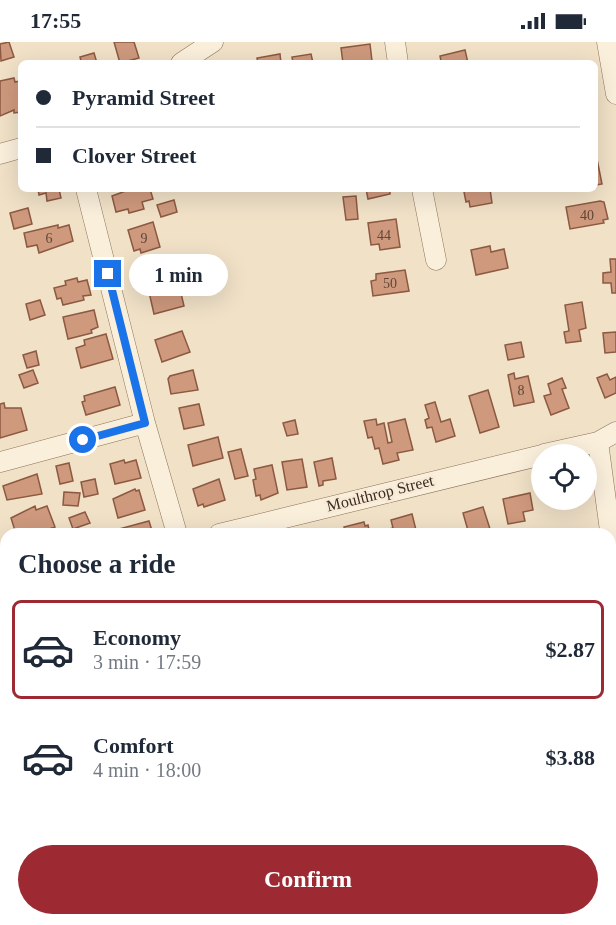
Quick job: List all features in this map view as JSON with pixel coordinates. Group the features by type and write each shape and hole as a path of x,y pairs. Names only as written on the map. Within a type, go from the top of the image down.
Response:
{"street":[{"path":"186,60 213,42"},
{"path":"394,42 398,60"},
{"path":"607,42 616,94"},
{"path":"0,154 18,149"},
{"path":"87,192 145,423 175,528"},
{"path":"423,192 436,260"},
{"path":"0,462 145,423"},
{"name":"Moulthrop Street","path":"590,444 616,432"},
{"path":"598,442 610,528"},
{"name":"Moulthrop Street","path":"244,528 531,458"}],"building":[{"path":"9,42 14,57 1,61 0,44"},
{"path":"114,42 134,42 139,58 119,60"},
{"path":"370,44 372,60 343,60 341,48"},
{"path":"465,50 467,60 441,60 440,56"},
{"path":"94,53 96,60 81,60 80,57"},
{"path":"280,54 281,60 257,60 257,58"},
{"path":"311,54 312,60 292,60 292,57"},
{"path":"14,78 15,82 18,81 18,112 14,113 14,110 0,116 0,81"},
{"path":"598,164 602,184 598,185"},
{"path":"38,192 60,192 61,198 47,201 46,193 39,195"},
{"path":"123,192 151,192 153,199 142,202 144,209 129,213 128,209 116,212 112,196"},
{"path":"367,192 390,192 390,194 368,199"},
{"path":"464,192 490,192 492,203 470,207 469,201 466,202"},
{"path":"356,196 358,219 346,220 343,197"},
{"path":"174,200 177,212 161,217 157,205"},
{"path":"604,202 608,219 603,220 604,223 570,229 566,207"},
{"path":"28,208 32,224 14,229 10,213"},
{"path":"396,219 400,247 380,250 379,244 371,245 368,223"},
{"path":"153,222 160,247 141,253 140,249 134,251 128,230"},
{"path":"58,225 58,228 69,225 73,241 39,253 37,245 27,247 24,233"},
{"path":"490,246 491,252 504,249 508,268 476,275 471,250"},
{"path":"610,259 616,259 616,293 612,293 611,283 603,283 603,273 611,272"},
{"path":"405,270 409,291 373,296 371,281 376,280 376,274"},
{"path":"77,278 78,282 87,280 91,295 83,296 84,300 63,305 61,298 57,299 54,288 66,285 65,281"},
{"path":"179,285 184,306 154,314 149,292"},
{"path":"40,300 45,315 30,320 26,304"},
{"path":"582,302 586,328 579,330 581,341 566,343 564,332 569,331 565,305"},
{"path":"94,310 98,327 91,330 92,333 68,339 63,317"},
{"path":"182,331 190,352 162,362 155,340"},
{"path":"616,332 616,352 605,353 603,333"},
{"path":"106,334 113,359 81,368 76,348 85,345 84,340"},
{"path":"521,342 524,357 508,360 505,345"},
{"path":"36,351 39,365 27,368 23,355"},
{"path":"33,370 38,383 24,388 19,375"},
{"path":"193,370 198,390 171,394 168,379 170,376"},
{"path":"514,373 515,379 528,376 534,402 514,406 508,375"},
{"path":"607,374 610,380 616,377 616,393 605,398 597,378"},
{"path":"562,378 566,388 562,389 569,408 551,415 544,396 551,394 548,384"},
{"path":"115,387 120,405 86,415 82,402 85,401 84,396"},
{"path":"488,390 499,427 480,433 469,396"},
{"path":"435,402 441,422 450,419 455,436 436,442 432,427 427,428 425,420 429,418 425,405"},
{"path":"4,403 5,408 21,408 27,430 0,438 0,404"},
{"path":"199,404 204,425 184,429 179,408"},
{"path":"376,419 377,425 384,423 388,443 392,442 388,423 405,419 413,450 397,453 399,460 383,464 379,448 375,449 372,437 368,438 364,421"},
{"path":"295,420 298,434 287,436 283,423"},
{"path":"218,437 223,458 193,466 188,445"},
{"path":"241,449 248,476 235,479 228,452"},
{"path":"332,458 336,479 323,481 323,485 319,486 314,462"},
{"path":"302,459 307,487 287,490 282,462"},
{"path":"124,460 125,463 136,460 141,478 115,484 110,464"},
{"path":"69,463 73,481 60,484 56,466"},
{"path":"272,465 278,493 261,500 260,495 256,496 253,480 256,479 254,469"},
{"path":"37,474 42,494 7,500 3,486"},
{"path":"95,479 98,494 84,497 81,482"},
{"path":"219,479 225,500 204,507 203,504 198,506 193,489"},
{"path":"135,489 139,490 145,510 118,518 113,499"},
{"path":"64,492 80,493 78,506 63,505"},
{"path":"530,493 531,510 533,510 523,512 525,521 508,524 503,499"},
{"path":"35,506 36,510 47,506 55,527 14,528 11,518"},
{"path":"483,507 490,528 467,528 463,513"},
{"path":"85,512 90,523 73,528 69,518"},
{"path":"412,514 416,528 393,528 391,520"},
{"path":"149,521 151,528 123,528"},
{"path":"364,522 369,528 344,528"}],"route":[{"path":"83,440 145,423 108,274"}]}
